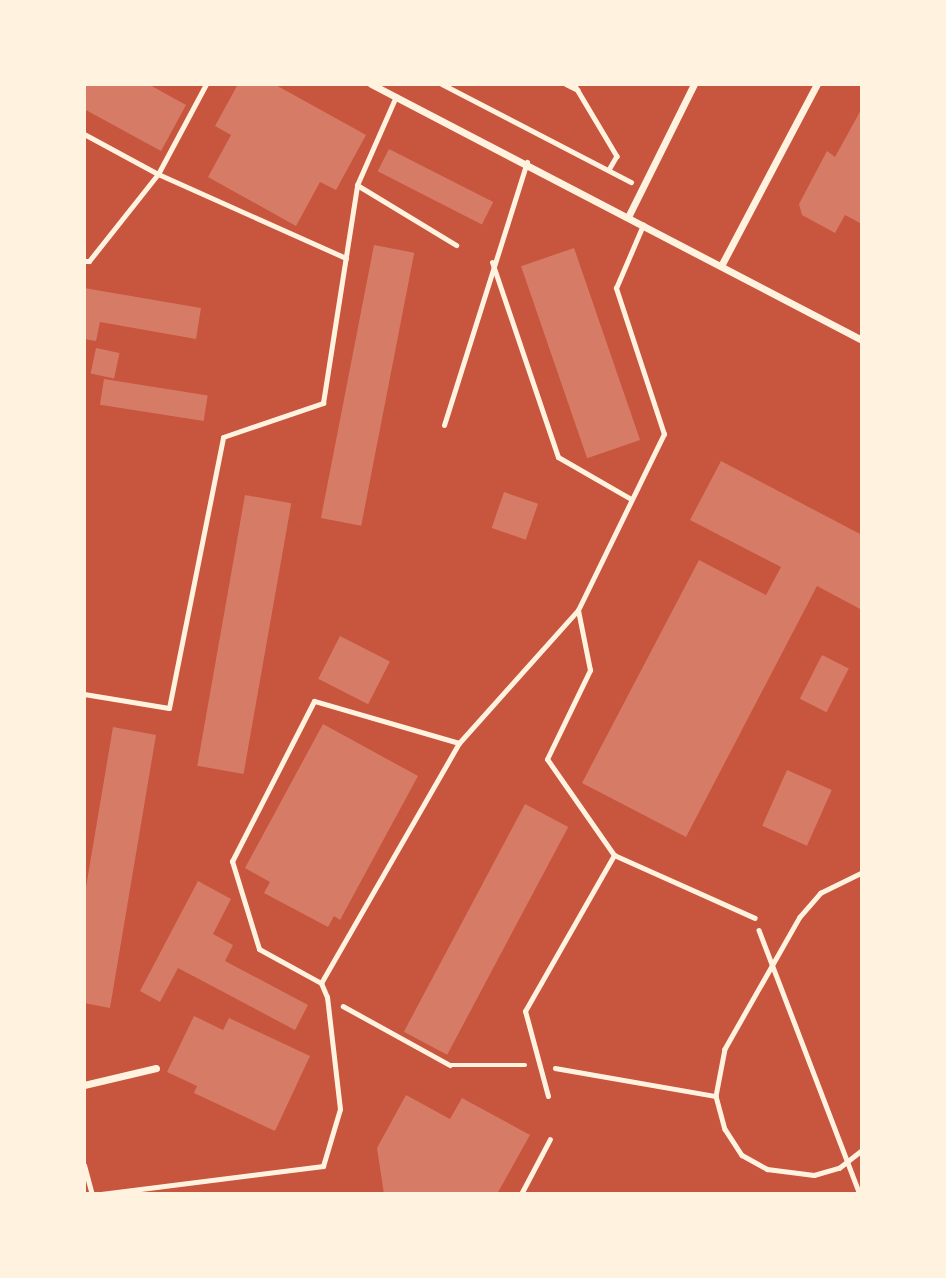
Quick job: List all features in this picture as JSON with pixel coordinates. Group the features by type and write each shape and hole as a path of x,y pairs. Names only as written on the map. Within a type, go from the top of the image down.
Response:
{"street":[{"path":"371,84 527,162 862,340"},
{"path":"628,217 694,84"},
{"path":"722,264 817,84"},
{"path":"84,1085 156,1068"}],"lane":[{"path":"84,261 89,261 158,174 205,84"},
{"path":"84,694 169,708 223,437 323,403 357,185 396,96"},
{"path":"84,134 158,174 346,258"},
{"path":"444,425 492,262 527,162"},
{"path":"357,185 456,245"},
{"path":"321,983 459,743 578,610 663,434 616,288 643,225"},
{"path":"492,262 558,457 631,499"},
{"path":"578,610 590,670 547,760 614,855 755,918"},
{"path":"101,1194 323,1166 340,1109 327,997 321,983 259,949 232,861 314,701 459,743"},
{"path":"548,1096 525,1011 614,855"},
{"path":"520,1194 550,1139"},
{"path":"84,1166 92,1194"}],"path":[{"path":"442,84 454,87 642,188"},
{"path":"566,84 578,90"},
{"path":"574,84 617,156 609,170"},
{"path":"862,873 821,893 800,917 725,1049 716,1096 725,1129 742,1155 766,1169 814,1175 846,1163 862,1150"},
{"path":"755,918 860,1194"},
{"path":"327,997 450,1065 540,1065 716,1096"}],"building":[{"path":"84,84 148,84 186,105 161,151 84,109"},
{"path":"238,84 274,84 366,135 336,190 320,182 296,226 208,177 231,135 215,126"},
{"path":"862,108 862,224 845,215 835,233 802,215 799,204 827,151 835,157"},
{"path":"389,149 493,202 482,224 378,171"},
{"path":"374,245 414,253 361,526 321,518"},
{"path":"574,248 640,440 587,458 521,266"},
{"path":"84,288 201,308 196,339 100,322 96,341 84,339"},
{"path":"96,348 119,353 114,378 91,373"},
{"path":"104,379 208,395 204,421 100,405"},
{"path":"721,461 862,535 862,610 817,586 686,837 582,783 699,560 766,595 781,567 690,520"},
{"path":"504,492 538,504 526,540 492,528"},
{"path":"245,495 291,503 244,774 197,766"},
{"path":"340,636 390,661 368,704 318,679"},
{"path":"822,655 849,669 826,712 800,699"},
{"path":"323,724 418,776 340,920 334,916 328,927 264,893 270,882 245,868"},
{"path":"113,727 156,735 110,1008 84,1003 84,899"},
{"path":"787,770 832,790 807,846 762,826"},
{"path":"525,804 568,827 447,1055 404,1032"},
{"path":"198,881 231,899 213,934 233,945 225,961 308,1005 295,1030 178,968 160,1002 140,991"},
{"path":"194,1016 223,1030 229,1018 310,1056 275,1131 194,1093 197,1086 167,1072"},
{"path":"406,1095 450,1119 462,1098 530,1135 497,1194 384,1194 377,1148"}]}
